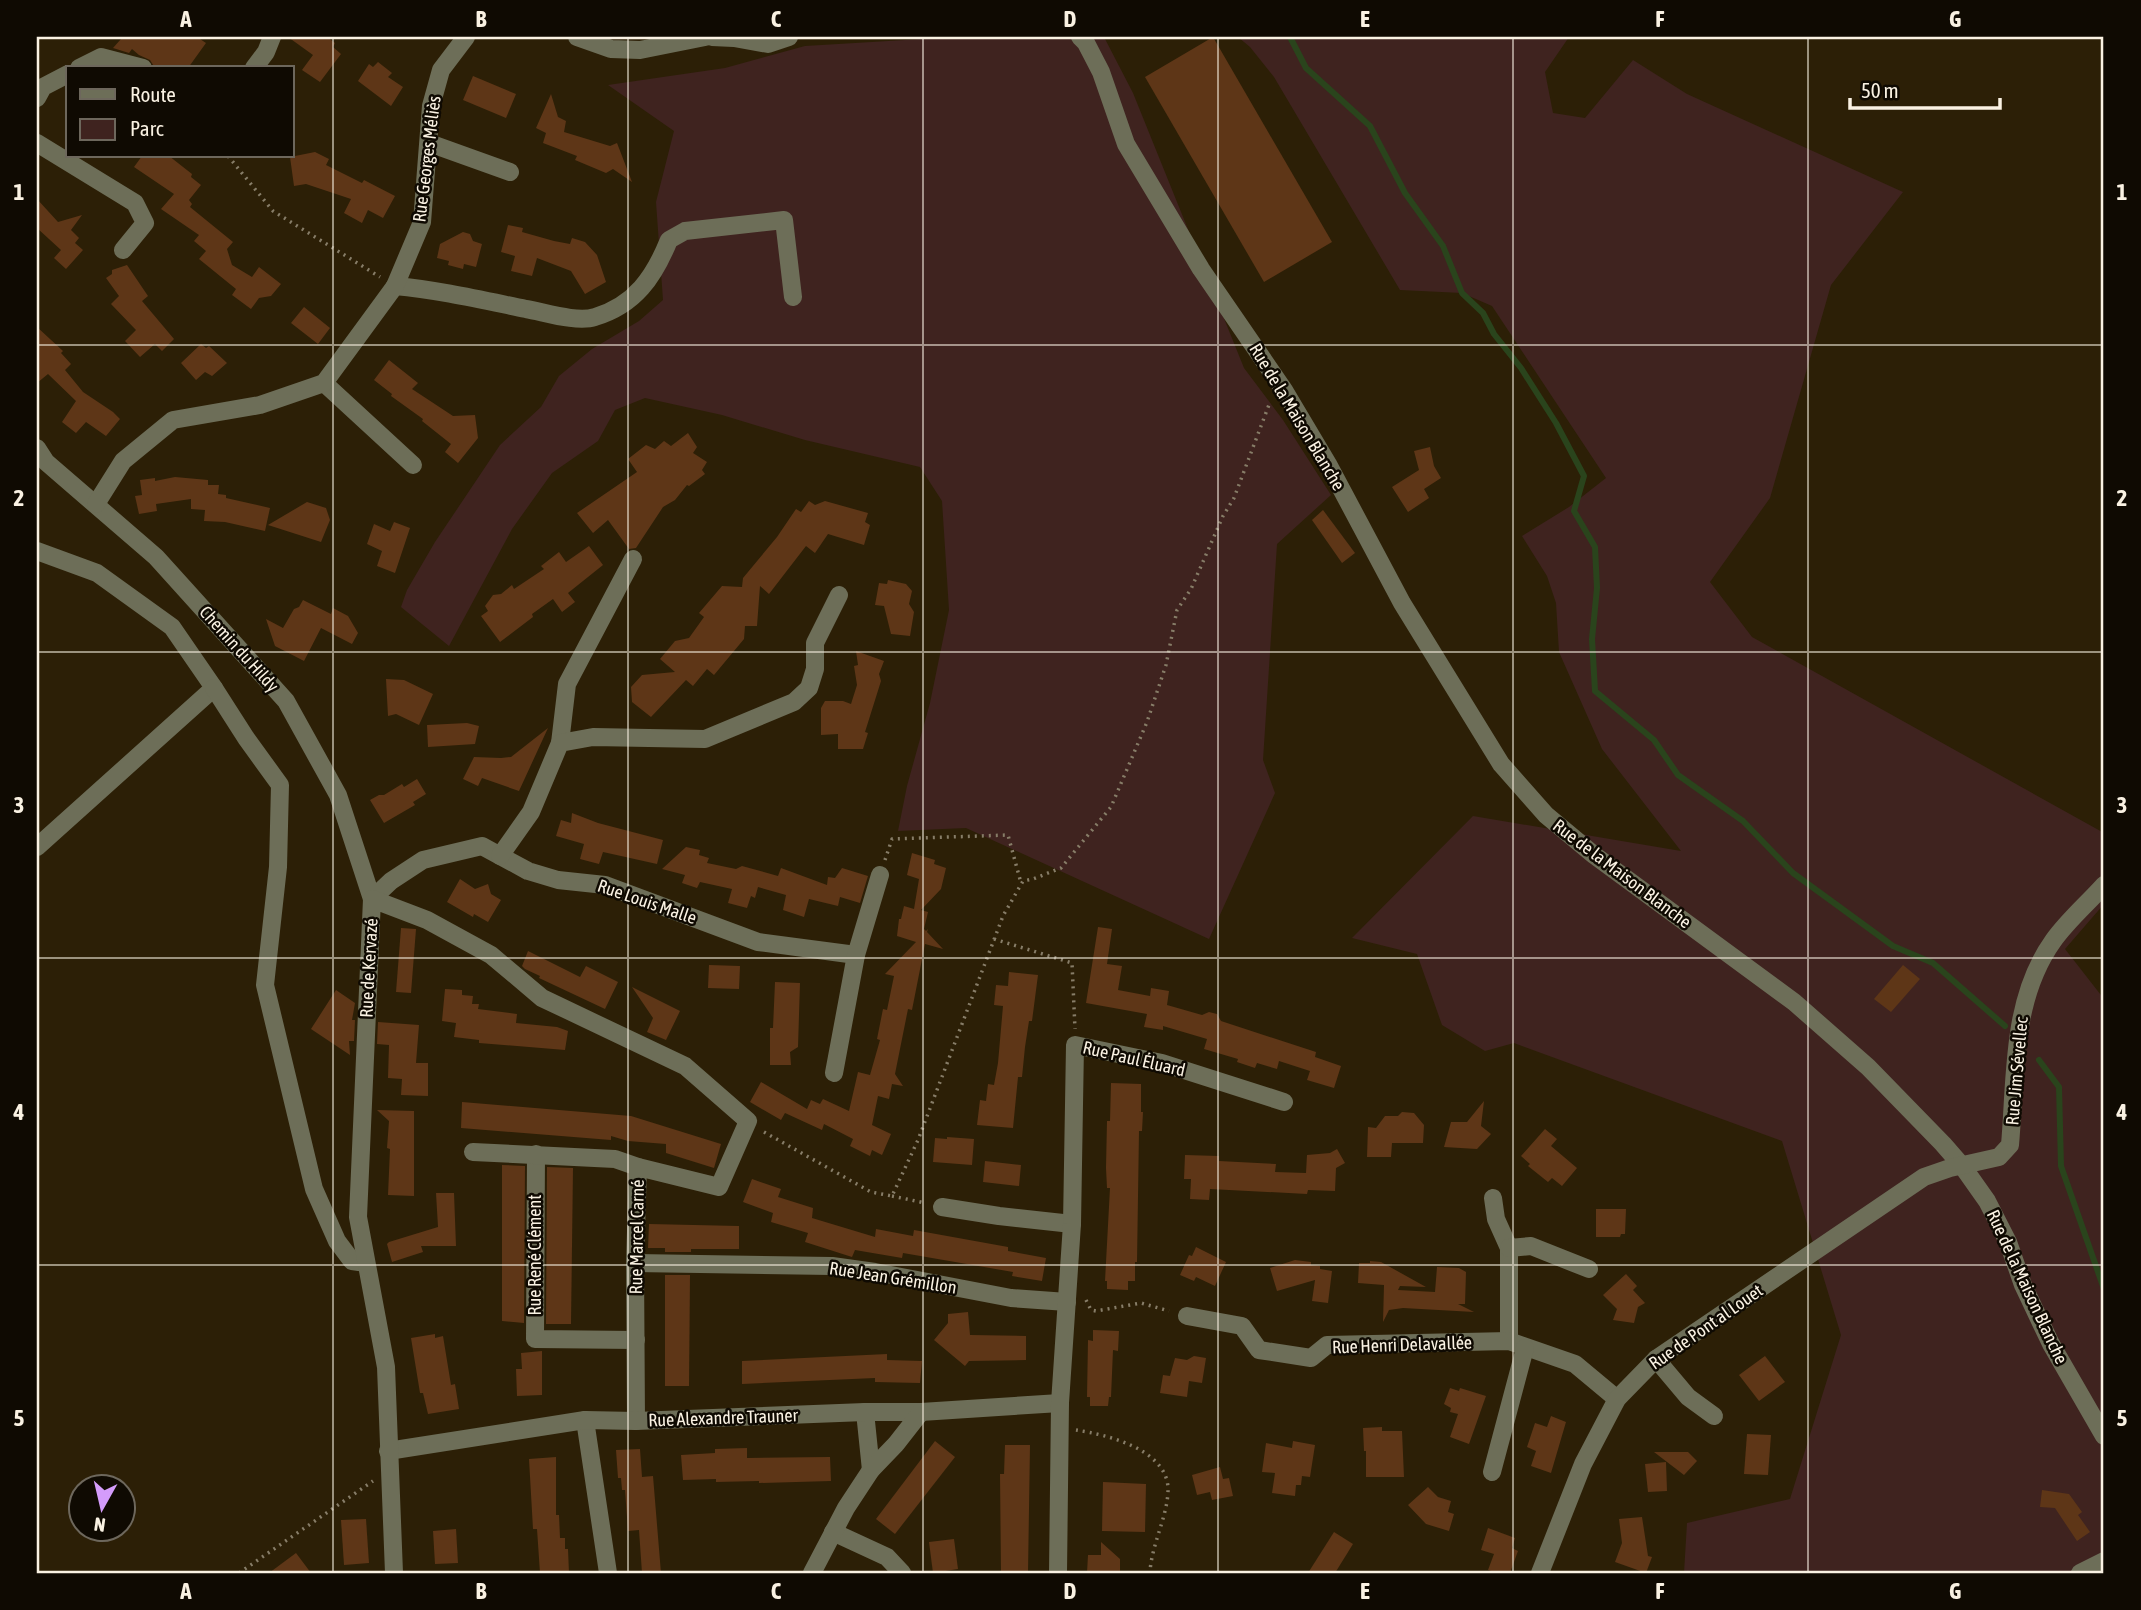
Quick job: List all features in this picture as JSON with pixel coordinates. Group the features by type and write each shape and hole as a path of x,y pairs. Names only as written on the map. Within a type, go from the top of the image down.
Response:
{"street":[{"path":"256,66 266,52 272,37"},
{"name":"Rue Georges Méliès","path":"324,383 395,286 422,222 432,106 441,70 467,37"},
{"path":"577,37 611,49 640,50 705,37"},
{"path":"712,37 768,44 789,37"},
{"name":"Rue de la Maison Blanche","path":"1080,37 1101,72 1126,144 1201,268 1284,390 1328,464 1402,603 1501,764 1546,815 1594,855 1794,1002 1868,1067 1963,1167 1987,1201 2008,1242 2023,1285 2051,1344 2104,1436"},
{"path":"83,66 101,57 136,66"},
{"path":"37,98 43,87 66,75"},
{"path":"37,143 135,203 145,223 123,250"},
{"path":"429,143 510,172"},
{"path":"395,286 424,289 567,317 593,318 635,298 661,259 669,240 685,231 784,220 793,298"},
{"path":"96,504 123,461 173,420 260,405 324,383 413,465"},
{"name":"Chemin du Hildy","path":"37,448 46,463 156,556 286,701 338,796 372,900"},
{"path":"42,556 97,573 172,627 280,785 278,867 265,985 314,1189 337,1241 352,1261 366,1263"},
{"path":"500,856 531,812 560,743 567,684 633,559"},
{"path":"560,743 593,737 705,739 794,702 809,688 815,669 815,643 820,630 831,616 839,595"},
{"path":"37,847 214,688"},
{"name":"Rue Louis Malle","path":"372,900 391,881 423,860 482,846 538,874 558,880 605,885 758,942 856,955"},
{"path":"834,1073 856,955 880,875"},
{"name":"Rue Jim Sévellec","path":"1963,1167 1999,1157 2010,1145 2020,1016 2033,979 2053,940 2104,885"},
{"name":"Rue de Kervazé","path":"394,1573 386,1367 358,1217 372,900 427,920 491,955 542,998 685,1066 748,1121"},
{"name":"Rue Paul Éluard","path":"1058,1573 1060,1403 1072,1224 1075,1045 1162,1063 1284,1102"},
{"name":"Rue Marcel Carné","path":"636,1421 635,1263 638,1167 719,1186 748,1121"},
{"path":"473,1152 615,1159 638,1167"},
{"name":"Rue René Clément","path":"536,1154 535,1339 636,1340"},
{"name":"Rue de Pont al Louet","path":"1540,1573 1583,1464 1617,1399 1656,1359 1924,1177 1950,1168 1963,1167"},
{"path":"1492,1472 1517,1345 1509,1248 1496,1219 1493,1198"},
{"path":"942,1207 1072,1224"},
{"path":"1509,1248 1531,1246 1589,1269"},
{"name":"Rue Jean Grémillon","path":"635,1263 832,1266 1011,1298 1067,1301"},
{"name":"Rue Henri Delavallée","path":"1187,1316 1242,1325 1259,1350 1311,1358 1327,1345 1517,1345 1575,1364 1617,1399"},
{"path":"1656,1359 1688,1396 1714,1416"},
{"name":"Rue Alexandre Trauner","path":"388,1451 585,1420 636,1421 921,1412 1060,1403"},
{"path":"865,1412 871,1470"},
{"path":"812,1573 833,1532 871,1470 921,1412"},
{"path":"585,1420 608,1573"},
{"path":"833,1532 887,1557 902,1573"},
{"path":"2080,1573 2104,1561"}],"path":[{"path":"230,158 273,211 395,286"},
{"path":"892,1196 918,1140 1003,916 1021,884 1061,867 1111,807 1147,722 1162,677 1177,610 1191,589 1223,516 1234,498 1270,402 1284,390"},
{"path":"880,875 892,839 1008,835 1021,884"},
{"path":"994,939 1072,963 1075,1045"},
{"path":"748,1121 871,1192 942,1207"},
{"path":"1067,1301 1086,1300 1091,1310 1096,1311 1141,1303 1187,1316"},
{"path":"1060,1428 1090,1433 1126,1444 1148,1455 1162,1467 1168,1487 1150,1573"},
{"path":"239,1573 389,1470"}],"green space":[{"path":"955,37 1104,37 1133,93 1244,368 1283,420 1331,495 1277,544 1263,760 1275,793 1209,939 966,828 898,831 907,786 930,703 949,610 942,501 920,467 805,440 722,415 645,398 615,410 598,441 552,473 512,529 449,646 401,607 407,590 435,542 500,445 541,407 559,376 592,349 639,321 663,300 656,202 674,131 608,85 725,68 805,46"},
{"path":"1238,37 1569,37 1545,72 1553,113 1585,118 1633,60 1687,94 1903,192 1831,285 1770,498 1710,582 1752,637 2104,833 2104,904 2065,949 2104,999 2104,1573 1684,1573 1687,1523 1790,1499 1841,1335 1782,1141 1514,1043 1485,1051 1442,1025 1417,954 1352,938 1473,816 1681,851 1602,749 1559,652 1556,603 1547,576 1522,536 1569,507 1606,478 1492,306 1462,293 1400,290 1274,77 1250,47"}],"building":[{"path":"118,37 197,37 206,43 189,66 154,66 150,60 132,49 129,53 113,48 121,39"},
{"path":"288,37 327,37 335,43 333,47 341,54 320,82 302,70 313,55"},
{"path":"1213,37 1332,242 1264,282 1145,77"},
{"path":"378,62 392,73 388,77 403,87 391,106 358,81 369,64 373,67"},
{"path":"473,76 516,94 506,118 463,100"},
{"path":"551,94 558,117 566,121 564,132 610,146 617,143 632,182 613,169 606,173 575,160 577,156 543,143 546,133 536,128"},
{"path":"315,152 329,159 326,165 395,196 383,218 368,210 362,223 344,213 351,199 306,184 294,186 290,158"},
{"path":"141,158 172,158 192,174 191,177 201,185 189,200 192,204 190,207 233,242 227,249 232,265 252,277 259,267 281,284 271,296 259,298 251,309 232,295 236,289 199,259 206,251 194,241 199,235 161,209 174,194 134,167"},
{"path":"37,199 58,222 82,215 71,230 79,238 75,243 83,250 66,269 54,258 61,250 37,228"},
{"path":"508,225 554,241 570,244 572,238 585,242 597,255 606,282 585,294 571,271 537,258 532,276 511,271 515,256 501,252"},
{"path":"463,232 470,234 473,241 482,244 476,267 464,264 463,269 448,265 449,261 437,258 440,244"},
{"path":"127,265 148,296 142,301 174,339 162,351 155,344 140,357 125,341 136,330 111,304 119,296 106,278 112,274 112,270"},
{"path":"304,307 330,328 318,344 291,323"},
{"path":"37,327 63,351 61,353 71,364 65,370 83,392 120,419 106,436 86,422 76,433 62,422 76,401 48,374 37,383"},
{"path":"201,344 206,348 209,346 227,363 212,376 205,372 196,380 181,363"},
{"path":"389,360 418,383 412,389 453,416 475,415 478,438 458,463 445,452 451,444 374,380"},
{"path":"688,433 697,447 693,453 707,462 702,470 705,474 687,485 675,500 663,507 636,548 629,549 608,520 593,533 577,513 637,472 628,459 646,445 655,449 664,441 671,446"},
{"path":"1430,447 1434,466 1441,478 1424,489 1429,498 1408,512 1392,487 1419,470 1414,451"},
{"path":"175,477 208,480 208,485 219,485 218,494 226,495 226,498 270,508 265,531 225,522 204,521 205,510 191,509 191,499 156,504 157,511 139,514 135,496 142,495 140,480 155,478 155,481"},
{"path":"809,501 815,505 825,501 868,513 865,522 870,525 864,545 828,534 815,553 806,546 769,594 760,586 757,626 745,626 744,639 714,675 707,669 693,686 686,680 651,717 632,702 631,687 642,675 675,672 660,659 675,641 689,638 704,617 699,613 722,586 742,587 743,578 796,509 801,512"},
{"path":"307,502 326,508 330,520 321,542 268,525"},
{"path":"1323,510 1355,553 1342,563 1312,520"},
{"path":"394,522 410,528 395,573 377,566 382,551 367,544 374,524 390,531"},
{"path":"589,546 603,565 568,593 575,602 562,612 553,599 500,642 481,616 488,611 485,606 493,595 501,594 512,585 514,589 544,569 541,566 559,552 566,562"},
{"path":"888,580 906,584 912,591 909,604 914,612 910,636 891,634 884,606 875,605 879,583 887,584"},
{"path":"303,600 331,614 333,608 348,616 358,633 352,644 321,628 304,661 275,646 266,619 283,628"},
{"path":"856,651 884,661 879,674 881,681 865,732 868,733 863,749 838,749 838,734 821,735 821,708 825,701 851,704 857,685 854,666 858,665"},
{"path":"386,679 404,680 433,694 419,725 396,714 388,716"},
{"path":"467,723 479,726 475,744 428,747 427,725"},
{"path":"548,728 519,791 482,778 478,786 463,779 474,757 511,757"},
{"path":"417,779 426,794 413,802 415,805 384,823 370,800"},
{"path":"572,813 598,823 663,840 657,864 603,852 599,864 580,859 584,844 556,836 561,820 571,823"},
{"path":"686,847 700,850 699,855 709,858 707,863 736,869 742,866 778,876 781,868 827,885 828,877 835,878 842,868 868,876 860,903 840,897 838,906 809,899 804,917 783,910 786,895 758,887 755,898 751,896 747,908 728,903 732,889 700,882 697,888 682,883 685,875 662,869"},
{"path":"912,853 935,860 934,864 946,868 941,889 921,910 928,912 924,929 928,929 927,932 943,949 925,944 912,1010 908,1009 895,1074 903,1086 892,1084 889,1099 878,1096 872,1125 891,1134 882,1155 872,1150 870,1156 850,1146 853,1139 824,1124 822,1130 785,1113 781,1120 750,1102 761,1082 807,1109 811,1100 820,1104 823,1099 849,1111 858,1072 870,1075 880,1040 877,1039 883,1009 887,1010 894,976 885,974 916,942 897,936 904,906 914,909 919,879 907,875"},
{"path":"460,879 475,889 488,884 491,894 501,900 488,922 447,902"},
{"path":"1098,927 1112,929 1107,964 1122,966 1118,990 1150,996 1151,988 1169,991 1167,1005 1202,1015 1209,1012 1217,1014 1221,1021 1316,1052 1315,1057 1341,1066 1334,1088 1307,1080 1310,1071 1279,1061 1277,1069 1257,1063 1255,1068 1237,1062 1238,1059 1204,1049 1207,1039 1163,1026 1163,1030 1144,1027 1147,1014 1086,1003"},
{"path":"401,928 416,929 411,993 396,992"},
{"path":"528,951 580,977 586,966 618,982 605,1009 525,969 522,966"},
{"path":"709,965 740,966 739,989 708,988"},
{"path":"1903,965 1920,979 1891,1012 1874,999"},
{"path":"1009,972 1038,975 1022,1077 1018,1077 1013,1128 977,1125 980,1100 986,1101 988,1084 994,1085 998,1063 1003,1006 994,1005 996,985 1008,986"},
{"path":"775,982 800,983 798,1047 790,1052 791,1065 770,1065 770,1028 773,1028"},
{"path":"632,987 680,1011 666,1040 647,1032 653,1018"},
{"path":"445,989 462,990 462,995 473,996 472,1004 479,1004 478,1009 517,1014 516,1023 557,1027 568,1031 565,1050 479,1043 479,1040 454,1037 456,1023 442,1021"},
{"path":"336,990 355,1003 352,1020 355,1020 354,1041 349,1041 350,1055 311,1029"},
{"path":"378,1022 419,1025 416,1063 428,1063 428,1096 401,1095 402,1079 388,1078 389,1045 377,1044"},
{"path":"1111,1083 1141,1084 1143,1112 1142,1131 1139,1131 1137,1262 1135,1281 1128,1281 1128,1290 1107,1289 1105,1281 1110,1188 1107,1188 1106,1168 1107,1121 1110,1121"},
{"path":"1484,1101 1481,1126 1491,1134 1477,1149 1444,1147 1451,1122 1467,1122"},
{"path":"462,1102 631,1116 721,1144 714,1168 666,1153 666,1144 628,1141 611,1136 611,1140 461,1128"},
{"path":"377,1110 414,1111 414,1196 388,1195 389,1121"},
{"path":"1402,1112 1414,1113 1424,1125 1423,1143 1392,1143 1391,1157 1367,1157 1368,1127 1376,1128 1385,1116 1398,1116"},
{"path":"1545,1129 1557,1139 1551,1146 1577,1168 1562,1186 1552,1178 1548,1182 1528,1166 1530,1164 1521,1156"},
{"path":"935,1138 974,1139 972,1165 933,1162"},
{"path":"1337,1149 1345,1163 1336,1168 1335,1191 1308,1190 1307,1194 1210,1189 1209,1200 1190,1199 1191,1179 1184,1179 1185,1155 1219,1156 1219,1161 1276,1164 1275,1172 1306,1173 1307,1155 1330,1153"},
{"path":"985,1161 1021,1165 1019,1186 983,1182"},
{"path":"502,1165 525,1166 524,1323 502,1321"},
{"path":"547,1167 573,1168 571,1324 546,1324"},
{"path":"752,1179 781,1189 778,1197 813,1208 812,1218 875,1237 876,1229 913,1236 914,1230 1008,1247 1008,1251 1046,1258 1042,1281 1012,1276 1013,1272 903,1253 902,1258 855,1250 852,1257 805,1242 808,1233 771,1222 773,1213 743,1202"},
{"path":"436,1193 454,1193 456,1246 421,1246 423,1252 392,1262 387,1244 389,1242 438,1227"},
{"path":"1596,1209 1626,1209 1625,1234 1620,1237 1596,1237"},
{"path":"649,1224 739,1226 739,1249 665,1252 665,1248 648,1248"},
{"path":"1196,1247 1226,1262 1215,1286 1196,1277 1194,1281 1180,1275 1189,1255 1192,1256"},
{"path":"1295,1260 1311,1262 1311,1265 1320,1266 1320,1269 1332,1271 1328,1303 1312,1301 1315,1280 1277,1291 1270,1268"},
{"path":"1381,1262 1426,1287 1400,1286 1398,1290 1435,1292 1437,1267 1459,1268 1466,1272 1465,1304 1458,1304 1474,1312 1403,1308 1389,1310 1383,1322 1384,1285 1358,1283 1359,1263"},
{"path":"1626,1274 1637,1286 1633,1290 1645,1303 1638,1307 1634,1323 1613,1320 1617,1309 1603,1295"},
{"path":"665,1275 690,1275 689,1386 665,1386"},
{"path":"968,1312 970,1335 1026,1336 1026,1360 969,1361 965,1366 934,1340 948,1323 948,1314"},
{"path":"1093,1330 1119,1331 1118,1351 1113,1350 1111,1397 1108,1406 1090,1406 1090,1397 1087,1397 1088,1340 1093,1341"},
{"path":"435,1334 435,1338 443,1336 451,1385 455,1384 459,1409 428,1414 423,1393 420,1393 411,1338"},
{"path":"542,1351 542,1395 517,1396 516,1369 522,1369 521,1353"},
{"path":"887,1354 887,1360 922,1361 920,1383 875,1382 875,1378 742,1384 742,1361"},
{"path":"1194,1356 1206,1358 1202,1383 1189,1381 1187,1397 1160,1393 1163,1375 1170,1376 1175,1358 1187,1360"},
{"path":"1765,1356 1785,1382 1759,1401 1739,1375"},
{"path":"1450,1388 1459,1391 1460,1388 1486,1396 1469,1444 1450,1437 1458,1414 1450,1412 1451,1408 1444,1404"},
{"path":"1551,1416 1566,1422 1551,1473 1531,1466 1536,1451 1527,1447 1535,1423 1547,1427"},
{"path":"1382,1427 1382,1431 1402,1431 1404,1477 1366,1477 1363,1428"},
{"path":"1747,1434 1771,1435 1768,1475 1744,1474"},
{"path":"935,1441 955,1457 895,1534 876,1519"},
{"path":"1293,1441 1315,1445 1310,1477 1302,1476 1301,1485 1296,1485 1295,1496 1272,1493 1275,1473 1262,1472 1266,1443 1292,1448"},
{"path":"1005,1445 1030,1445 1028,1573 1001,1573 1000,1474 1004,1474"},
{"path":"747,1448 747,1458 830,1457 831,1481 759,1483 716,1482 716,1479 683,1480 681,1455 715,1453 715,1449"},
{"path":"640,1449 642,1477 653,1476 661,1573 642,1573 639,1530 628,1531 625,1490 622,1490 621,1478 618,1478 616,1450"},
{"path":"1654,1452 1688,1452 1697,1461 1684,1475"},
{"path":"556,1457 556,1515 559,1515 560,1538 565,1538 565,1549 568,1549 569,1573 540,1573 537,1529 533,1529 529,1459"},
{"path":"1666,1462 1667,1491 1648,1492 1645,1464"},
{"path":"1220,1467 1223,1479 1229,1478 1233,1496 1212,1500 1210,1492 1197,1495 1192,1475"},
{"path":"1103,1482 1146,1484 1145,1532 1102,1531"},
{"path":"1428,1487 1438,1497 1451,1501 1448,1512 1454,1514 1449,1531 1426,1524 1408,1505"},
{"path":"2042,1490 2069,1494 2082,1512 2078,1515 2090,1532 2077,1541 2055,1508 2040,1507"},
{"path":"1642,1517 1648,1556 1652,1557 1646,1573 1615,1562 1622,1543 1619,1519"},
{"path":"366,1519 369,1563 344,1565 341,1520"},
{"path":"1488,1528 1515,1538 1512,1548 1518,1551 1510,1573 1488,1570 1494,1554 1481,1550"},
{"path":"456,1529 458,1563 435,1564 433,1531"},
{"path":"1334,1532 1353,1544 1335,1573 1308,1573"},
{"path":"954,1539 958,1569 933,1573 929,1542"},
{"path":"1101,1542 1120,1559 1120,1573 1087,1573 1088,1555 1101,1555"},
{"path":"296,1553 311,1573 269,1573"}],"waterway":[{"path":"1290,37 1306,68 1370,126 1405,193 1443,246 1462,293 1483,313 1494,334 1521,368 1556,423 1584,476 1574,511 1595,547 1597,588 1592,639 1595,691 1654,740 1678,775 1743,821 1793,873 1893,946 1933,963 2005,1026"},
{"path":"2039,1060 2059,1087 2061,1166 2104,1289"}]}
